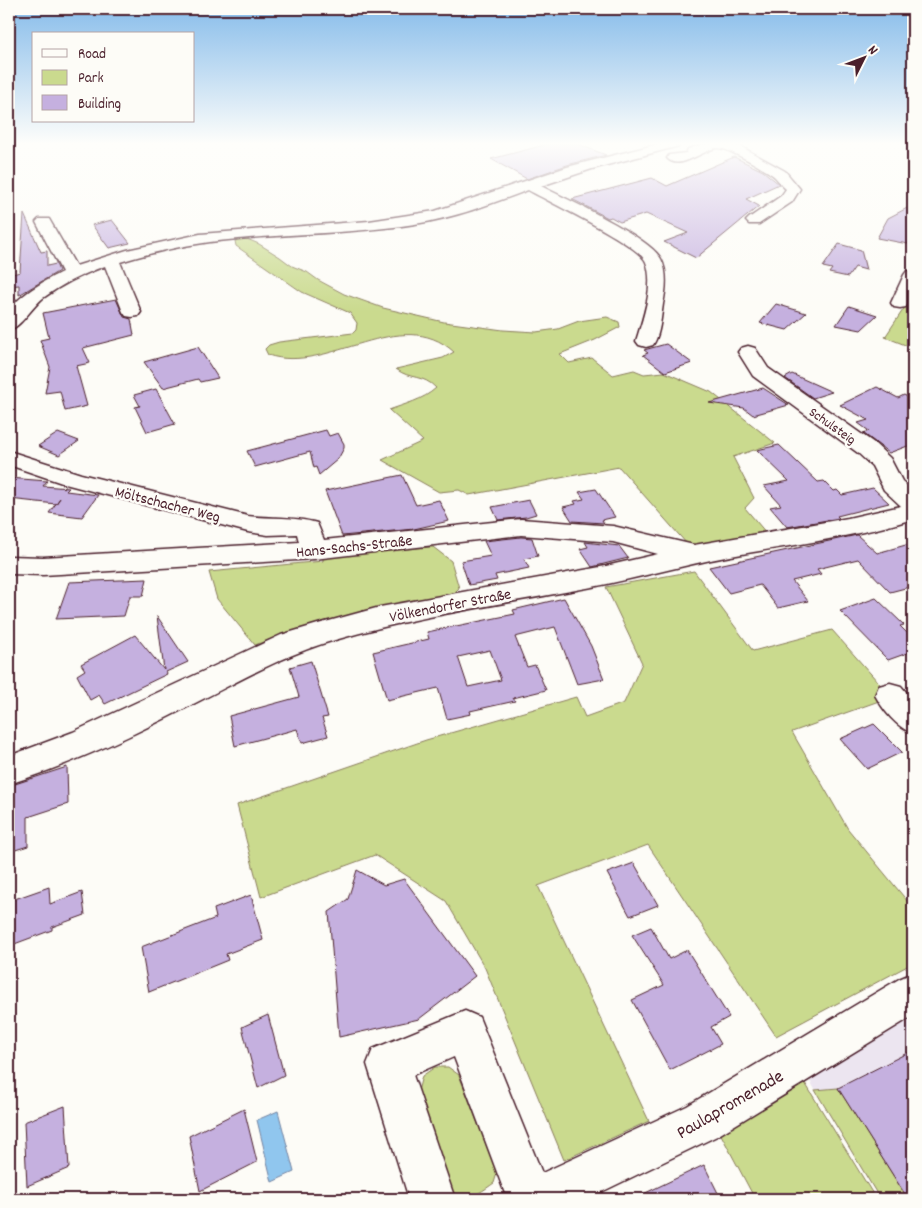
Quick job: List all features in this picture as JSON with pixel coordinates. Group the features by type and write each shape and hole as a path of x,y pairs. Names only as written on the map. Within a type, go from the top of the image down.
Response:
{"street":[{"path":"9,324 20,307 44,288 72,273 111,259 170,244 220,236 363,226 417,220 470,207 490,199"},
{"path":"556,199 633,241 647,251 654,261 657,295 646,340"},
{"path":"754,221 771,208 787,199"},
{"path":"44,222 72,273"},
{"path":"111,259 132,312"},
{"path":"900,303 913,275"},
{"name":"Schulsteig","path":"748,352 760,372 766,377 866,448 882,463 892,485 913,503"},
{"name":"Möltschacher Weg","path":"9,458 72,479 248,524 268,527 299,526 308,529 314,550"},
{"name":"Völkendorfer Straße","path":"9,770 84,741 192,691 250,661 290,644 328,631 380,617 606,575 695,554 848,526 913,510"},
{"name":"Hans-Sachs-Straße","path":"9,565 43,566 314,550 521,527 613,534 695,554"},
{"path":"890,695 913,720"},
{"name":"Paulapromenade","path":"537,1199 702,1121 913,993"},
{"path":"432,1199 388,1064 465,1031 530,1199"}],"shaded area":[{"path":"913,1006 913,1199 880,1199 804,1071"}],"green space":[{"path":"247,239 259,244 292,266 307,272 344,294 383,308 444,322 503,330 536,332 558,329 579,321 607,317 619,322 620,327 595,340 560,354 569,363 592,358 613,375 634,370 644,374 664,372 711,392 775,443 733,457 754,498 745,508 767,534 710,546 687,544 619,467 469,495 459,490 439,492 382,460 423,441 389,410 420,399 436,388 426,381 406,375 396,369 443,358 454,352 433,339 411,335 388,337 315,356 291,359 268,355 265,349 269,345 279,342 353,333 356,330 357,323 350,313 302,292 236,246 235,241"},
{"path":"913,295 913,348 885,337"},
{"path":"433,547 451,561 459,588 454,593 328,621 255,645 217,599 209,572 323,561 323,554"},
{"path":"694,571 753,651 832,630 886,691 879,701 792,732 848,829 913,908 913,963 776,1036 648,845 538,886 649,1121 564,1160 485,968 446,901 375,855 261,897 237,805 426,740 576,697 585,717 624,703 642,663 606,587"},
{"path":"435,1067 448,1067 459,1075 497,1173 494,1183 470,1197 461,1199 451,1190 418,1091 422,1076"},
{"path":"805,1083 876,1199 755,1199 717,1127"},
{"path":"838,1088 908,1199 880,1199 815,1090"}],"water":[{"path":"278,1111 294,1172 272,1182 257,1120"}],"building":[{"path":"573,199 747,199 759,206 696,258 664,242 688,233 646,214 620,222 611,217 608,218"},
{"path":"913,205 913,233 908,244 877,238 888,218"},
{"path":"24,214 41,252 47,251 47,266 56,264 59,271 19,295 19,285 9,286 9,275 20,272"},
{"path":"112,220 130,243 109,248 92,225"},
{"path":"839,244 861,250 866,270 855,267 848,277 829,273 832,269 823,267"},
{"path":"116,299 124,317 131,319 134,335 83,348 90,363 76,366 87,406 65,411 60,391 45,393 50,367 40,340 49,338 43,313"},
{"path":"776,304 806,313 787,330 760,323"},
{"path":"849,306 877,315 861,330 836,325"},
{"path":"666,344 692,363 665,372 643,355 648,353 644,350"},
{"path":"198,347 218,378 200,382 198,379 163,388 144,362"},
{"path":"792,374 832,392 813,398 785,378"},
{"path":"877,387 898,398 904,395 913,400 913,444 889,453 863,433 869,431 858,423 868,420 840,405"},
{"path":"763,388 789,405 753,415 744,408 709,403"},
{"path":"156,389 175,424 147,432 135,407 140,406 134,395"},
{"path":"326,430 329,436 338,433 344,448 338,459 319,475 316,467 314,468 310,452 255,467 247,451"},
{"path":"58,433 79,441 59,455 38,446"},
{"path":"779,445 818,482 824,481 834,491 837,490 842,495 873,488 889,503 837,516 839,518 787,527 770,507 781,505 764,486 789,481 757,450"},
{"path":"402,475 416,505 439,500 449,521 414,529 342,536 325,491"},
{"path":"9,478 47,481 43,486 69,488 66,491 98,495 82,517 49,513 56,504 9,499"},
{"path":"596,489 615,517 602,520 604,523 572,521 563,507 576,504 574,501 584,499 579,492"},
{"path":"529,500 536,514 526,517 498,520 492,507"},
{"path":"857,535 877,553 913,543 913,586 890,592 858,559 817,569 821,574 792,581 808,601 778,608 760,585 729,593 709,567"},
{"path":"521,537 532,538 538,556 524,559 529,568 495,575 497,580 469,585 461,561 491,556 484,541"},
{"path":"585,542 619,546 628,558 592,567 580,549 588,547"},
{"path":"147,579 143,596 130,596 124,616 56,619 69,582"},
{"path":"564,598 591,646 604,679 577,684 555,627 515,637 527,667 535,665 546,690 513,698 515,701 470,711 471,714 447,719 438,688 387,700 373,652 429,639 427,632 515,614 513,610","holes":["490,650 501,680 468,687 458,657"]},
{"path":"876,598 904,625 900,626 913,639 913,651 888,660 840,611"},
{"path":"157,616 188,662 105,704 99,695 90,700 77,675 85,670 81,664 135,635 164,670"},
{"path":"311,661 328,717 322,718 328,736 302,743 297,729 235,746 229,716 299,697 290,667"},
{"path":"874,724 902,752 867,769 840,739"},
{"path":"67,767 68,804 28,817 28,846 9,852 9,786"},
{"path":"634,863 658,905 630,916 607,873"},
{"path":"357,870 384,885 404,879 475,976 419,1019 339,1037 329,912 348,899"},
{"path":"49,887 50,904 82,892 85,915 9,946 9,901"},
{"path":"251,895 263,940 226,954 228,960 149,992 141,947 216,918 214,909"},
{"path":"651,927 669,959 687,950 729,1017 711,1027 721,1044 670,1070 632,1000 664,985 632,935"},
{"path":"268,1015 284,1075 258,1088 242,1027"},
{"path":"913,1050 913,1199 908,1199 838,1088"},
{"path":"65,1106 69,1168 27,1186 24,1122"},
{"path":"244,1109 257,1162 200,1191 189,1136"},
{"path":"704,1165 721,1199 633,1199"}]}
